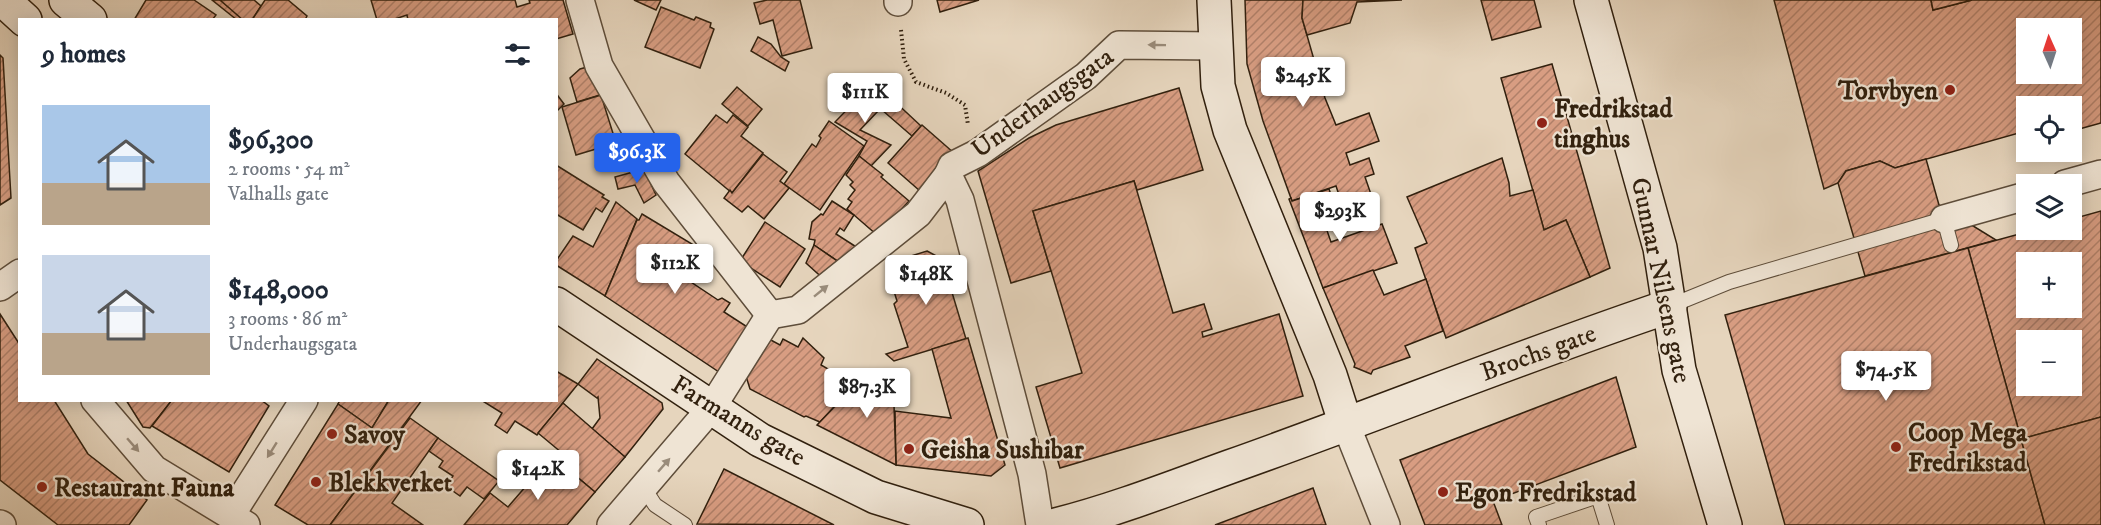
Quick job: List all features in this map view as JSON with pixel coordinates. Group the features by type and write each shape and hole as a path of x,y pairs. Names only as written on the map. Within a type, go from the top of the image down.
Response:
{"street":[{"path":"3,0 24,18"},
{"path":"66,0 88,18"},
{"path":"580,0 599,66 666,182 770,315 712,407 611,525"},
{"path":"1214,0 1218,86 1230,130 1330,375 1346,425 1386,525"},
{"name":"Gunnar Nilsens gate","path":"1591,0 1660,248 1680,370 1725,525"},
{"name":"Underhaugsgata","path":"770,315 798,310 918,214 950,170 978,153 1086,76 1119,45 1216,46"},
{"name":"Underhaugsgata","path":"950,170 960,200 1032,474 1041,525"},
{"path":"2082,179 2101,174"},
{"name":"Brochs gate","path":"1944,219 2016,199"},
{"path":"0,287 18,274"},
{"name":"Farmanns gate","path":"558,305 760,440 876,497 967,525"},
{"name":"Brochs gate","path":"1056,525 1095,515 1346,425 1583,335 1670,306"},
{"path":"97,402 154,469 238,520 303,402"}],"lane":[{"name":"Brochs gate","path":"1670,306 1729,282 1944,219"},
{"path":"1944,219 1951,245"},
{"path":"644,488 655,505 686,525"},
{"path":"1539,525 1536,516 1598,496 1607,525"}],"path":[{"path":"898,1 904,59 916,82 946,93 965,105 968,127 950,170"}],"building":[{"path":"146,0 194,0 216,15 214,18 135,18"},
{"path":"212,0 220,0 243,18 234,18"},
{"path":"220,0 254,0 261,6 253,18 241,18"},
{"path":"265,0 288,0 307,16 306,18 253,18"},
{"path":"371,0 515,0 517,7 530,3 529,0 563,0 573,34 558,38 558,18 408,18 407,15 398,18 376,18"},
{"path":"634,0 661,0 656,10"},
{"path":"767,0 800,0 812,48 782,56 773,20 760,24 754,3"},
{"path":"937,0 979,0 940,12"},
{"path":"1245,0 1303,0 1302,18 1325,98 1336,125 1369,113 1379,141 1346,153 1350,165 1369,158 1374,174 1365,177 1374,203 1345,213 1336,186 1292,201 1263,121 1247,64"},
{"path":"1303,0 1402,0 1357,2 1350,23 1307,35 1302,18"},
{"path":"1481,0 1534,0 1541,27 1492,40"},
{"name":"Torvbyen","path":"1774,0 1931,0 1933,10 1972,0 2101,0 2101,123 2082,128 2082,96 2016,96 2016,134 1895,168 1880,161 1846,171 1838,183 1824,189"},
{"path":"1931,0 1972,0 1933,10"},
{"path":"661,7 694,20 696,17 711,23 710,27 714,29 700,68 645,47"},
{"path":"758,37 771,44 781,57 789,62 785,71 751,51"},
{"path":"0,55 3,58 11,198 0,205"},
{"path":"1552,64 1610,268 1590,277 1566,220 1544,230 1501,78"},
{"path":"591,66 600,95 577,102 570,78 580,69"},
{"path":"871,85 885,99 877,108 879,110 860,130 891,145 871,166 859,156 867,141 835,122"},
{"path":"737,87 762,109 748,126 722,104"},
{"path":"1179,88 1203,170 1137,190 1134,181 1033,211 1051,271 1011,283 978,171 1029,138 1056,125"},
{"path":"601,95 616,143 576,155 562,107"},
{"path":"558,96 564,104 558,110"},
{"path":"892,99 921,126 912,136 882,110"},
{"path":"716,115 727,123 733,115 748,127 741,136 763,153 732,193 685,154"},
{"path":"829,121 864,146 820,210 784,184 812,144 816,147 821,138 819,136"},
{"path":"922,125 954,153 920,191 888,163"},
{"path":"763,154 787,172 780,181 789,188 764,219 748,206 742,212 724,198 730,190 732,193"},
{"path":"859,156 883,175 881,177 909,201 877,235 847,209 852,202 848,199 855,190 850,185 853,182 846,175"},
{"path":"1502,158 1510,196 1533,190 1544,230 1566,220 1590,277 1446,338 1415,248 1427,243 1407,197"},
{"name":"Torvbyen","path":"1926,159 1939,205 1996,240 1865,276 1838,183 1846,171 1880,161 1895,168"},
{"path":"558,166 604,195 602,197 609,201 602,212 596,208 583,230 558,215"},
{"path":"644,169 656,195 644,203 635,185 618,189 615,177"},
{"path":"1134,181 1173,313 1204,304 1212,329 1202,332 1203,337 1279,314 1303,396 1060,468 1036,387 1082,373 1033,211"},
{"path":"1329,189 1339,217 1324,222 1331,242 1382,224 1397,263 1323,288 1289,199 1291,198 1292,201"},
{"path":"832,201 854,215 844,231 840,228 836,234 861,250 845,266 814,245 815,240 809,239 812,222 821,214 823,215"},
{"path":"616,202 637,219 605,296 558,266 558,258 573,236 593,247"},
{"path":"2101,211 2101,417 2021,439 1968,248 2016,235 2016,240 2082,240 2082,216"},
{"path":"642,214 697,247 707,259 691,282 718,300 722,298 730,303 724,312 752,330 722,374 605,296 637,220"},
{"path":"765,222 805,249 780,287 740,261"},
{"path":"814,245 843,265 827,282 806,263"},
{"path":"1968,248 2045,525 1785,525 1725,315"},
{"path":"927,251 942,259 966,339 894,361 886,354 908,347 894,304 897,301 893,288 903,285 895,261"},
{"path":"1373,270 1384,295 1426,279 1443,331 1405,346 1410,357 1373,370 1371,374 1354,367 1355,364 1323,288"},
{"path":"0,314 18,342 18,402 55,402 88,454 147,500 129,525 58,525 0,480"},
{"path":"803,338 824,358 821,365 840,376 839,378 852,388 820,422 804,417 750,389 745,373 769,339 780,345 783,339 798,347"},
{"path":"968,338 1005,465 991,476 896,465 895,411 951,418 932,349"},
{"path":"597,359 662,403 663,409 625,457 592,429 600,418 598,397 578,384"},
{"path":"558,372 578,384 537,435 515,421 507,433 495,425 502,413 484,402 558,402"},
{"path":"893,375 896,465 817,425 856,384 872,392 880,377"},
{"path":"1616,377 1636,447 1493,501 1502,525 1425,525 1400,460"},
{"path":"127,402 170,402 150,428 143,427"},
{"path":"170,402 264,402 269,406 229,472 152,426"},
{"path":"339,402 388,402 372,428 338,404"},
{"path":"388,402 421,402 330,525 308,525 275,505 338,404 372,428"},
{"path":"563,403 625,457 595,492 556,459 562,453 538,433"},
{"path":"2101,417 2101,525 2045,525 2021,439"},
{"path":"410,418 438,438 392,503 423,525 330,525"},
{"path":"438,438 499,481 484,499 467,487 460,496 446,486 453,476 439,467 443,461 429,451"},
{"path":"552,456 595,492 567,525 464,525 490,493 508,507"},
{"path":"724,469 834,525 697,524"},
{"path":"1313,488 1326,525 1215,525"}],"place":[{"name":"Torvbyen","path":"1950,90"},
{"name":"Fredrikstad tinghus","path":"1542,123"},
{"name":"Savoy","path":"332,434"},
{"name":"Coop Mega Fredrikstad","path":"1896,447"},
{"name":"Geisha Sushibar","path":"909,449"},
{"name":"Blekkverket","path":"316,482"},
{"name":"Restaurant Fauna","path":"42,487"},
{"name":"Egon Fredrikstad","path":"1443,492"}]}
